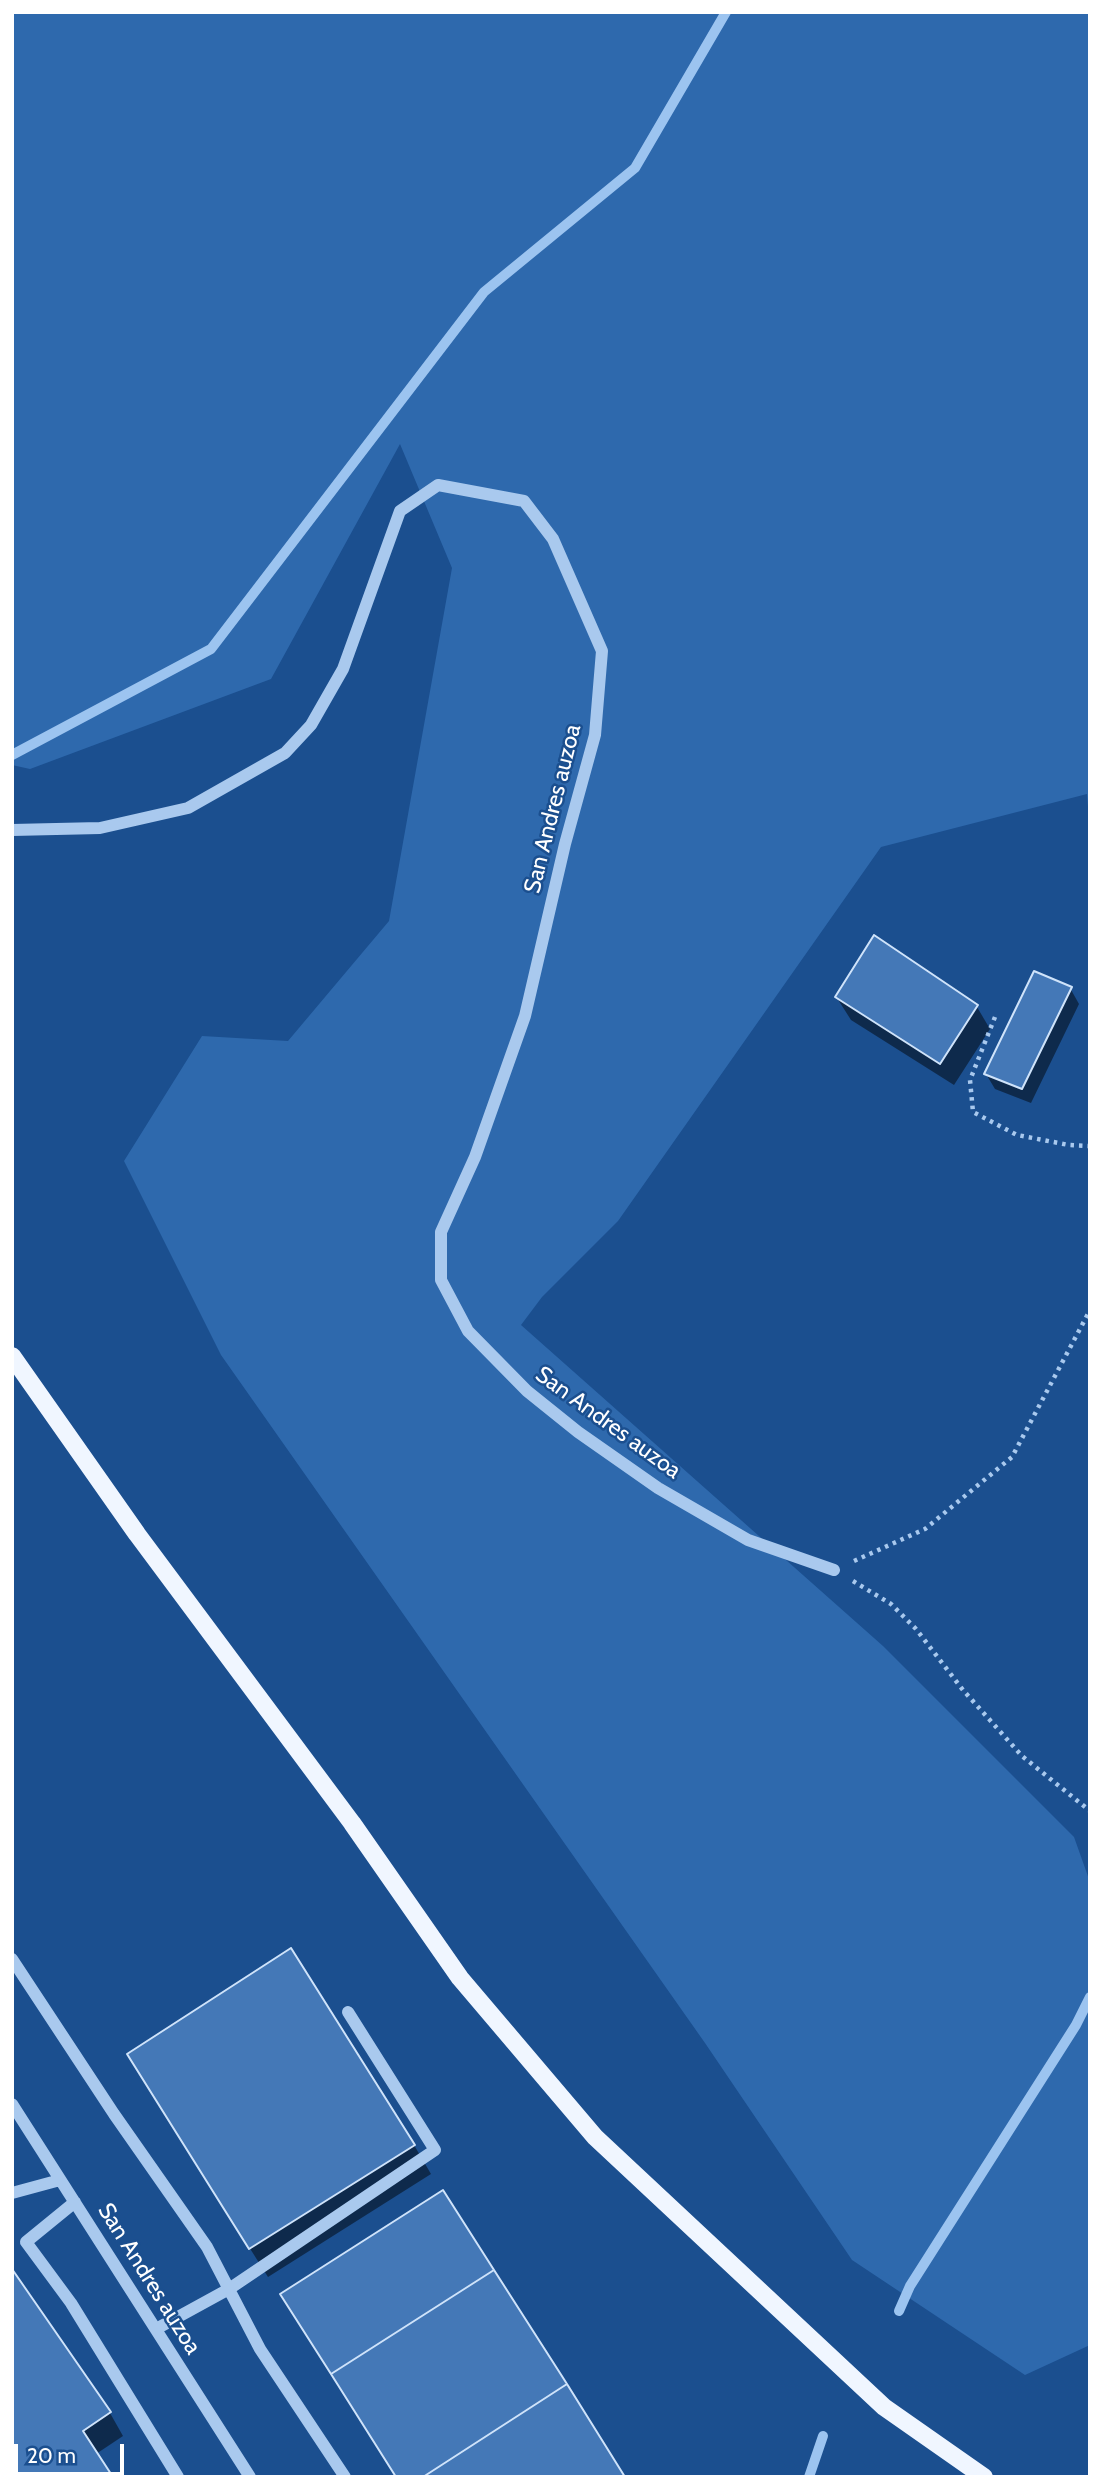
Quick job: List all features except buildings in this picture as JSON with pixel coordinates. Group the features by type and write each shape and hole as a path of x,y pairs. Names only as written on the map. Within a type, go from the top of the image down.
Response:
{"main road":[{"path":"12,1356 137,1534 352,1823 460,1978 595,2137 884,2407 984,2477"}],"street":[{"name":"San Andres auzoa","path":"12,830 100,828 188,808 285,753 311,725 343,669 400,511 438,485 524,501 553,539 602,651 596,735 565,845 525,1016 475,1157 441,1232 440,1280 468,1331 527,1391 578,1432 658,1488 748,1540 834,1570"},
{"path":"12,1959 114,2114 207,2247 260,2349 345,2477"},
{"path":"156,2329 229,2289 435,2150 348,2012"},
{"name":"San Andres auzoa","path":"12,2104 250,2477"},
{"path":"12,2193 61,2180"},
{"path":"75,2202 26,2242 71,2303 178,2477"}],"path":[{"path":"995,1017 970,1080 973,1112 1017,1135 1069,1145 1090,1146"},
{"path":"834,1570 925,1529 1012,1457 1090,1310"},
{"path":"834,1570 891,1604 916,1629 963,1689 1022,1756 1090,1811"}],"shaded area":[{"path":"12,12 1090,12 1090,833 1087,794 881,847 618,1221 542,1297 521,1325 883,1646 1074,1837 1090,1882 1090,2345 1025,2375 852,2260 705,2043 221,1355 124,1161 202,1036 288,1041 389,921 452,568 400,444 271,679 30,769 12,765"}],"waterway":[{"path":"12,755 211,649 484,292 635,168 726,12"},
{"path":"899,2311 910,2286 1076,2025 1090,1997"},
{"path":"809,2477 823,2436"}]}
